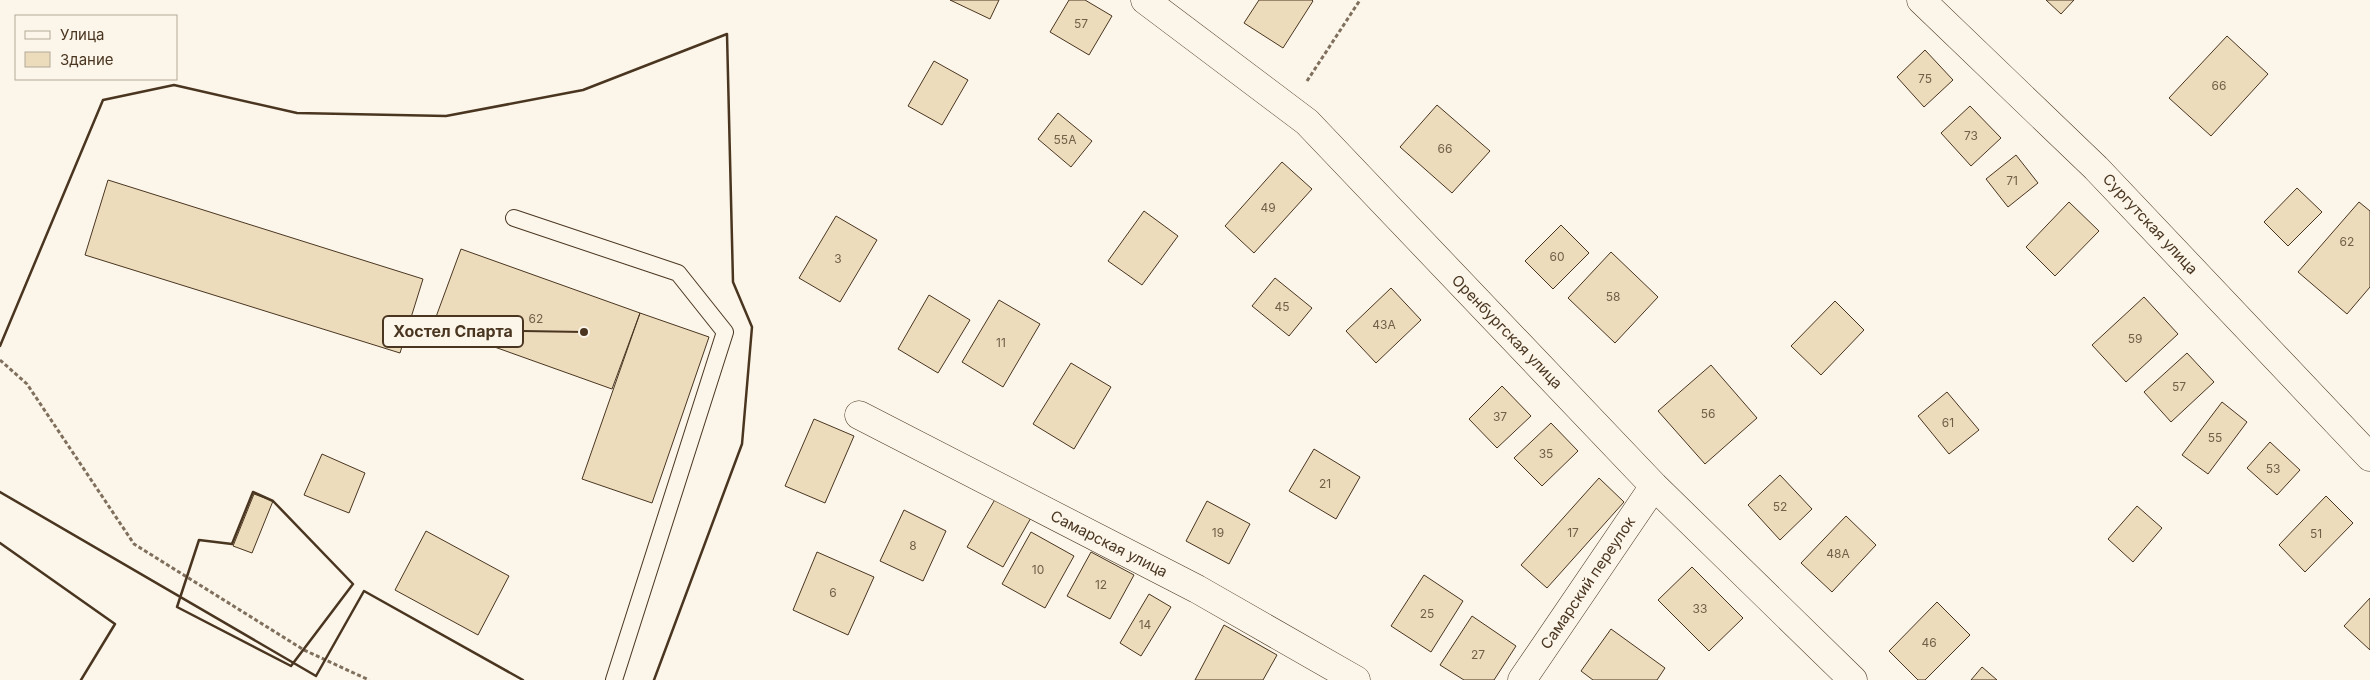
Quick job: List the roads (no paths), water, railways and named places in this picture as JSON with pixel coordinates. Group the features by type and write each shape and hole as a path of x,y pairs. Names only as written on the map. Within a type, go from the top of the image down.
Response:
{"street":[{"name":"Оренбургская улица","path":"1145,0 1307,122 1654,486 1854,680"},
{"name":"Сургутская улица","path":"1921,0 2096,168 2370,458"},
{"name":"Самарская улица","path":"860,415 1196,589 1356,680"},
{"name":"Самарский переулок","path":"1522,680 1654,486"}],"lane":[{"path":"514,218 678,273 725,332 614,680"}],"place":[{"name":"Хостел Спарта","path":"584,332"}]}
